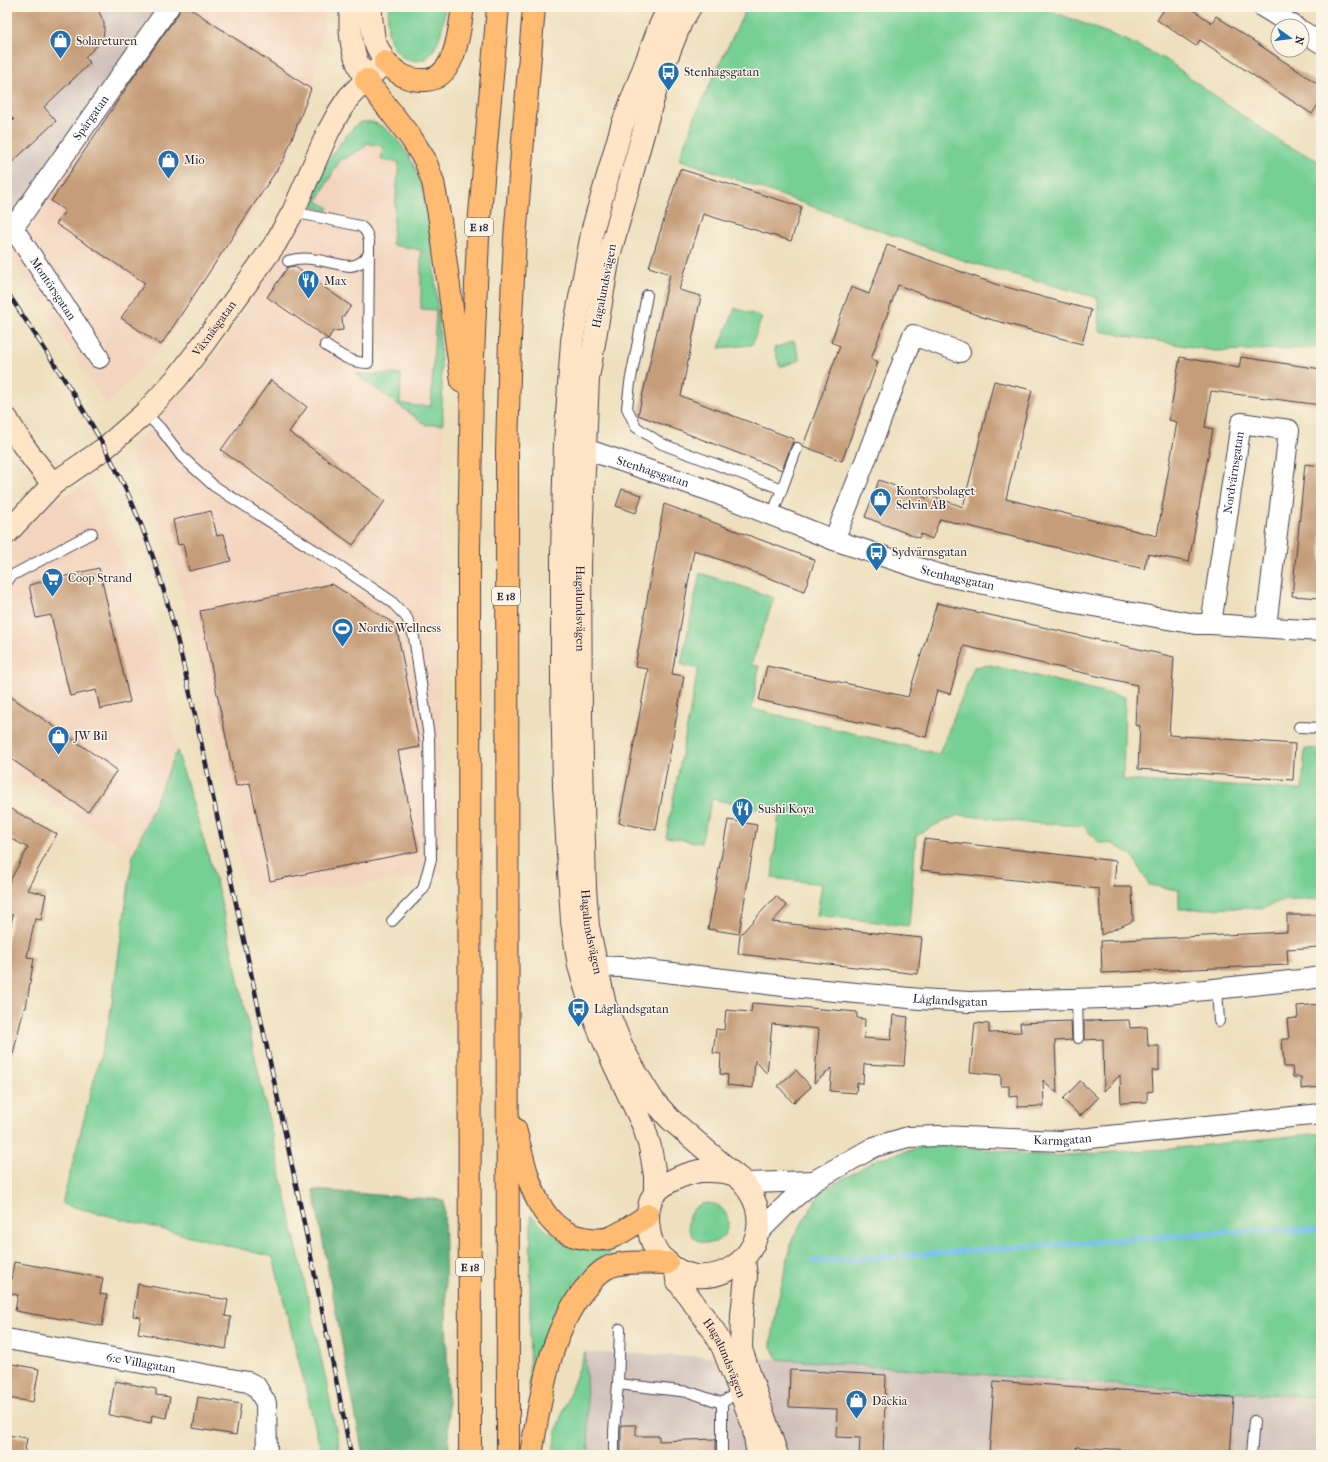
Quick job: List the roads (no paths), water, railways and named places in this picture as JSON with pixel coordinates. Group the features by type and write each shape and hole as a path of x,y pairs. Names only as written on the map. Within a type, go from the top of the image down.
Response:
{"highway":[{"path":"385,62 398,74 416,80 434,79 443,73 450,61 458,40 463,7"},
{"name":"E 18","path":"470,1455 469,550 478,238 498,7"},
{"name":"E 18","path":"508,1455 506,591 508,421 515,238 534,7"},
{"path":"366,80 411,138 425,160 433,182 443,242 471,447"},
{"path":"508,1105 531,1183 540,1206 553,1224 566,1233 580,1238 596,1240 614,1237 648,1215"},
{"path":"530,1455 542,1394 552,1356 561,1328 576,1300 596,1277 607,1268 618,1264 629,1263 672,1266"}],"street":[{"name":"Spårgatan","path":"10,224 169,7"},
{"path":"351,7 350,42 357,65 366,80"},
{"path":"371,7 374,41 385,62"},
{"name":"Hagalundsvägen","path":"575,446 572,341 593,228 622,126 659,28 669,7"},
{"name":"Hagalundsvägen","path":"588,966 596,1022 644,1127 650,1147 655,1175 655,1193 648,1215 649,1233 656,1250 672,1266 690,1275 704,1277 726,1272 744,1259 752,1248 758,1234 759,1216 755,1199 740,1179 670,1119 653,1100 623,1049 588,966 572,922 564,786 562,553 575,446 608,256 661,72 681,22 690,7"},
{"path":"1263,7 1281,18"},
{"path":"1310,36 1321,43"},
{"name":"Våxnäsgatan","path":"7,532 53,484 105,448 145,413 177,378 275,244 293,212 335,119 349,97 385,62"},
{"name":"Montörsgatan","path":"10,224 99,358"},
{"path":"834,540 913,335 960,352"},
{"path":"7,419 15,434 34,462 53,484"},
{"name":"Nordvärnsgatan","path":"1211,624 1241,423 1289,430 1266,627"},
{"name":"Stenhagsgatan","path":"575,446 708,490 834,540 937,574 1070,602 1196,624 1321,631"},
{"name":"Låglandsgatan","path":"588,966 629,968 792,987 969,1002 1138,997 1300,980 1321,976"},
{"name":"Karmgatan","path":"758,1234 788,1203 814,1181 874,1147 908,1137 941,1136 1061,1141 1321,1114"},
{"path":"655,1193 683,1175 699,1171 718,1171 740,1179"},
{"name":"Karmgatan","path":"740,1179 814,1181"},
{"name":"Hagalundsvägen","path":"744,1259 746,1276 742,1315 741,1349 777,1455"},
{"name":"Hagalundsvägen","path":"672,1266 677,1280 714,1331 723,1348 753,1425 758,1455"},
{"name":"6:e Villagatan","path":"7,1339 248,1382 256,1386 266,1402 267,1455"}],"lane":[{"path":"293,212 360,226 366,230 368,235 368,363 353,362 325,345"},
{"path":"288,261 295,258 309,259 356,266 366,259 369,253"},
{"path":"647,295 630,383 627,408 636,427 662,444 782,489"},
{"path":"145,413 160,428 182,457 214,486 341,567 391,601 406,618 414,637 429,737 431,859 422,889 392,920"},
{"path":"772,516 797,448"},
{"path":"7,582 12,576 92,533"},
{"path":"1300,727 1321,728"},
{"path":"1217,989 1219,1021"},
{"path":"1077,998 1078,1038"},
{"path":"614,1455 620,1329"},
{"path":"618,1384 689,1392 722,1403"},
{"path":"722,1403 740,1390"},
{"path":"722,1403 722,1455"},
{"path":"1251,1455 1254,1421"}],"waterway":[{"path":"813,1261 845,1260 1242,1231 1321,1230"}],"railway":[{"path":"7,292 90,421 119,475 150,548 171,616 204,755 292,1163 351,1455"}],"place":[{"name":"Solareturen","path":"61,60"},
{"name":"Stenhagsgatan","path":"668,92"},
{"name":"Mio","path":"168,180"},
{"name":"Max","path":"309,300"},
{"name":"Kontorsbolaget Selvin AB","path":"880,518"},
{"name":"Sydvärnsgatan","path":"876,572"},
{"name":"Coop Strand","path":"53,598"},
{"name":"Nordic Wellness","path":"343,648"},
{"name":"JW Bil","path":"59,756"},
{"name":"Sushi Koya","path":"743,828"},
{"name":"Låglandsgatan","path":"578,1028"},
{"name":"Däckia","path":"857,1420"}]}
